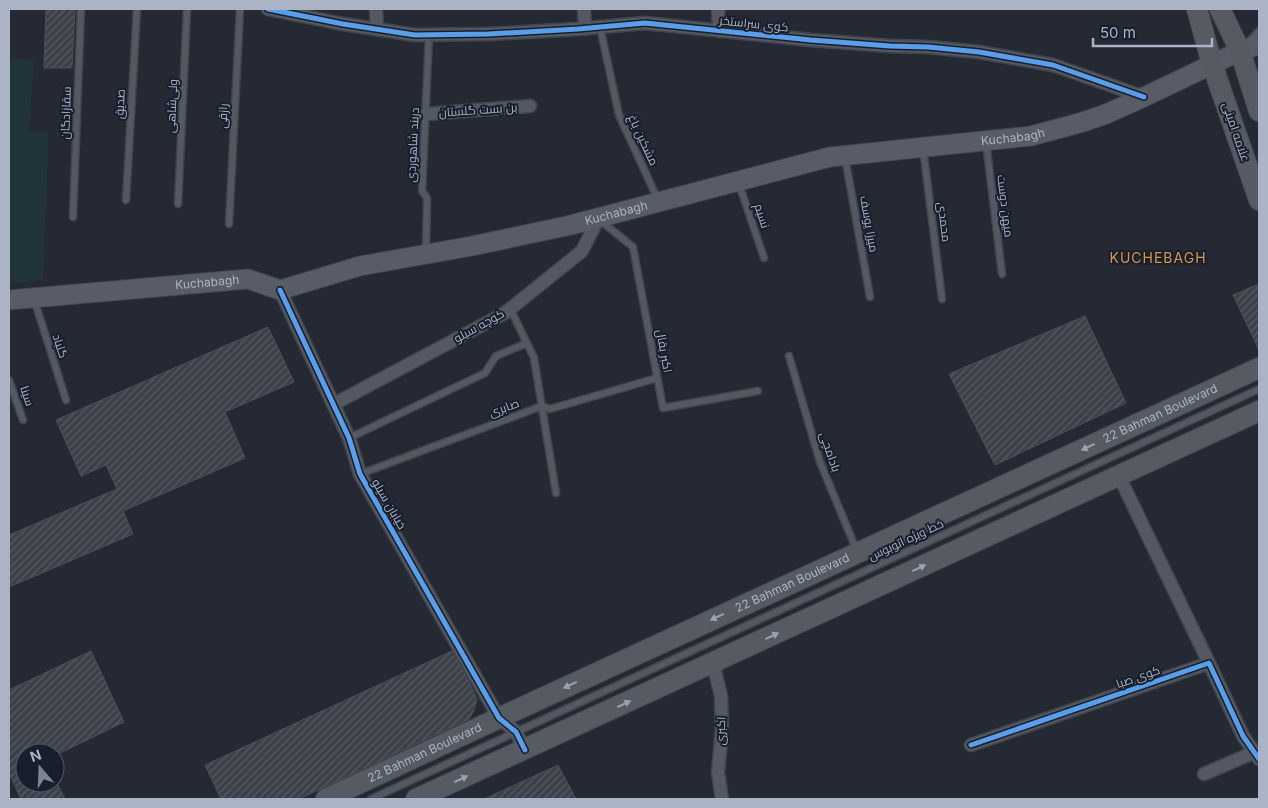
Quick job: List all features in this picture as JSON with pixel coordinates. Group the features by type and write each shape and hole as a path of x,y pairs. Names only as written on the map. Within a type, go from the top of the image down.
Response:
{"main road":[{"name":"علامه امینی","path":"1197,9 1212,64 1259,200"},
{"path":"1220,9 1240,51 1259,111"},
{"path":"1240,51 1259,45"},
{"name":"Kuchabagh","path":"9,300 248,279 280,290 360,266 571,226 830,157 1031,136 1106,114 1240,51"},
{"name":"22 Bahman Boulevard","path":"326,799 1259,368"},
{"path":"416,799 521,741 713,663 1259,411"}],"street":[{"name":"کوی سراستخر","path":"268,9 343,24 414,35 488,34 585,29 645,23 880,45 979,52 1053,65 1144,97"},
{"path":"376,9 377,29"},
{"path":"584,9 585,29"},
{"path":"718,9 720,31"},
{"name":"بن بست گلستان","path":"426,114 530,106"},
{"name":"کوچه سیلو","path":"334,404 505,313 582,251 598,219"},
{"name":"خیابان سیلو","path":"280,290 350,438 360,474 498,718"},
{"path":"1119,476 1243,736 1257,756 1204,774"},
{"name":"اکبری","path":"713,663 721,696 722,729 718,772 722,799"},
{"name":"کوی صبا","path":"971,745 1209,663"},
{"path":"498,718 521,741"}],"lane":[{"name":"سقازادگان","path":"74,217 81,9"},
{"name":"صدیق","path":"126,200 137,9"},
{"name":"ولی‌شاهی","path":"178,204 188,9"},
{"name":"رازقی","path":"229,224 240,9"},
{"name":"مشکین باغ","path":"600,27 619,115 659,202"},
{"path":"1240,51 1259,31"},
{"name":"دربند شاهوردی","path":"426,254 427,198 422,191 430,35"},
{"name":"میهن دوست","path":"986,140 1002,274"},
{"name":"محمدی","path":"923,147 942,299"},
{"name":"میرزا یوسف","path":"845,155 870,297"},
{"name":"نسیم","path":"738,181 764,258"},
{"name":"اکبر بقال","path":"598,219 634,247 662,408 758,391"},
{"name":"گلباد","path":"33,298 66,400"},
{"path":"510,308 534,358 556,493"},
{"path":"350,438 485,373 496,356 527,343"},
{"name":"بادامچی","path":"789,356 820,462 858,552"},
{"name":"صابری","path":"360,474 542,406 550,410 657,378"},
{"name":"سینا","path":"9,380 23,420"},
{"name":"خط ویژه اتوبوس","path":"371,799 521,741 1259,389"}],"green space":[{"path":"9,58 34,60 29,131 49,132 43,280 9,284"}],"building":[{"path":"46,9 75,9 72,68 44,68"},
{"path":"1259,284 1259,350 1233,295"},
{"path":"1085,316 1126,403 995,465 949,374"},
{"path":"268,327 294,382 225,412 245,458 123,511 133,534 9,587 9,535 117,489 106,465 81,476 56,420"},
{"path":"91,651 124,722 65,751 65,743 15,743 15,786 9,773 9,690"},
{"path":"452,651 477,699 469,719 299,799 221,799 205,765"},
{"path":"558,765 576,799 484,799"},
{"path":"18,793 62,793 65,799 21,799"}],"cycle path":[{"path":"268,9 343,24 415,35 488,34 645,23 811,40 979,52 1053,65 1144,97"},
{"path":"280,290 349,438 360,474 499,718 516,732 525,750"},
{"path":"971,745 1209,663 1243,736 1259,759"}],"district":[{"name":"KUCHEBAGH","path":"1158,258"}]}
